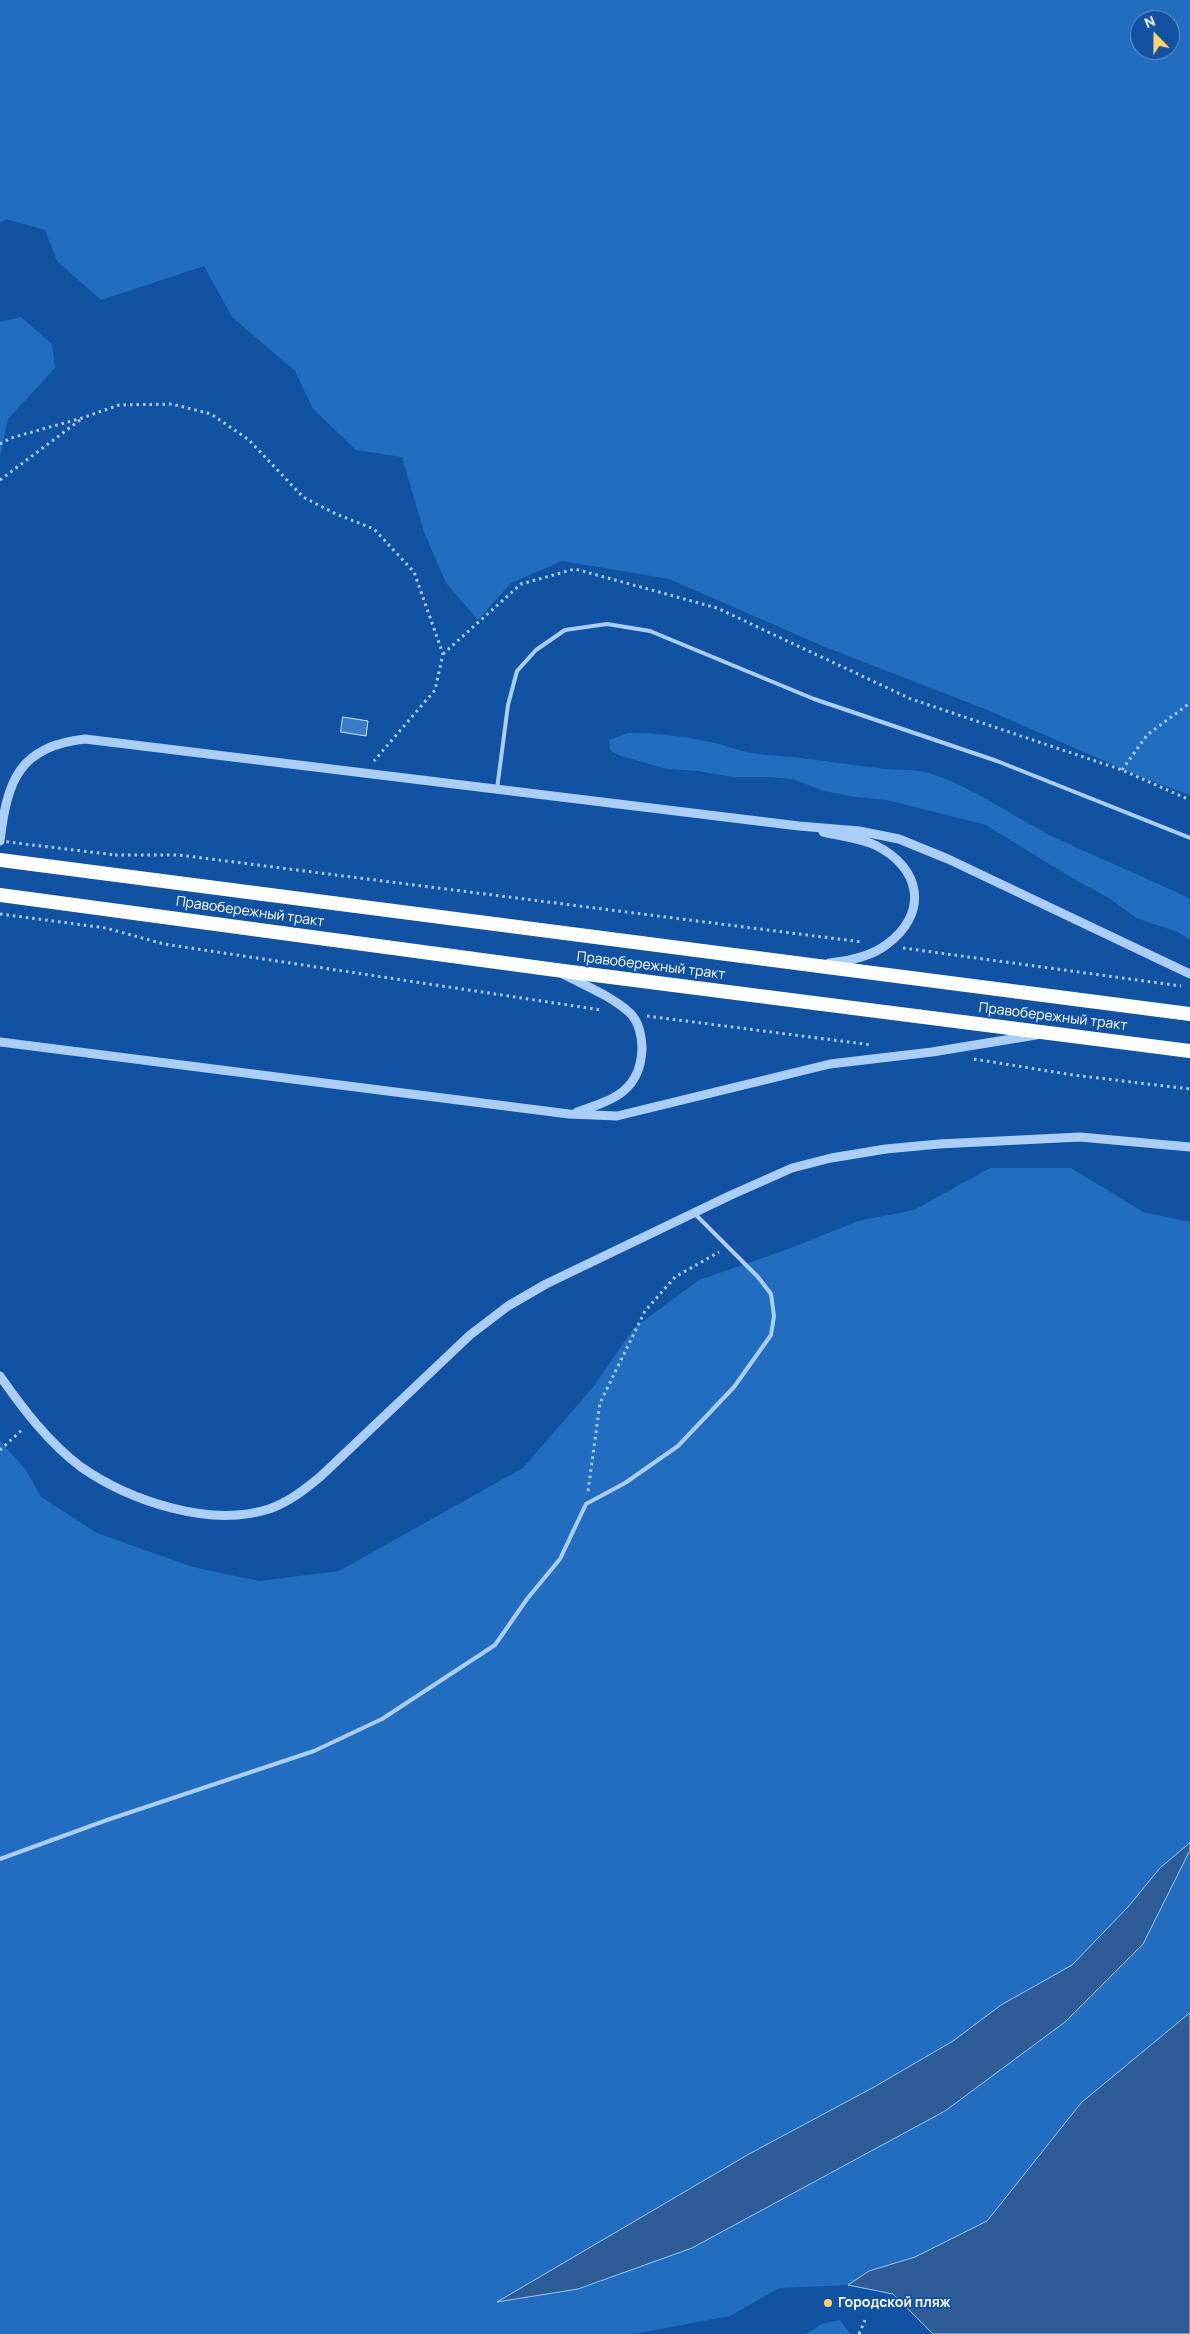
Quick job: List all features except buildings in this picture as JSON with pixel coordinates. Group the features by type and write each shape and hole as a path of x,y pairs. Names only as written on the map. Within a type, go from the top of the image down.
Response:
{"highway":[{"name":"Правобережный тракт","path":"0,860 1190,1014"},
{"name":"Правобережный тракт","path":"0,895 556,970 1190,1051"}],"street":[{"path":"0,841 3,813 10,790 22,767 38,752 60,741 85,739 366,771 799,826 859,831 899,840 948,859 1190,974"},
{"path":"799,826 875,845 902,865 913,883 916,905 907,926 886,945 857,960 815,965"},
{"path":"556,970 609,997 632,1014 642,1036 642,1066 629,1088 605,1102 569,1114"},
{"path":"0,1042 569,1114 617,1116 830,1064 932,1052 1048,1033"},
{"path":"0,1376 33,1420 81,1466 118,1487 150,1501 180,1511 241,1515 268,1509 293,1498 320,1477 470,1335 508,1306 546,1284 792,1168 831,1158 886,1148 939,1144 1080,1137 1190,1147"}],"lane":[{"path":"497,788 508,705 518,671 536,650 564,630 607,624 650,631 814,698 997,761 1190,838"},
{"path":"0,1859 107,1820 314,1751 382,1719 495,1645 527,1599 560,1559 586,1504 625,1483 678,1446 734,1387 771,1335 774,1316 771,1294 694,1213"}],"path":[{"path":"0,444 11,438 120,405 172,404 211,414 248,440 303,497 336,514 374,529 414,572 443,654 435,690 366,771"},
{"path":"0,480 82,418"},
{"path":"443,654 521,584 575,569 718,608 911,699 1122,770 1190,800"},
{"path":"1122,770 1147,735 1190,704"},
{"path":"0,841 115,855 179,855 886,945 1190,987"},
{"path":"0,914 106,928"},
{"path":"586,1504 600,1403 645,1311 676,1277 728,1247"},
{"path":"0,1450 27,1425"},
{"path":"860,2334 865,2320"}],"shaded area":[{"path":"0,0 1190,0 1190,795 1148,780 985,709 825,647 669,579 562,561 511,583 478,620 446,583 424,532 402,457 356,450 313,409 295,371 232,317 204,266 101,300 57,261 45,230 6,219 0,222"},
{"path":"21,317 52,344 55,368 8,419 0,456 0,322"},
{"path":"628,733 682,737 759,754 885,769 914,770 935,775 968,789 1062,841 1190,899 1190,940 1178,932 1136,918 1109,898 1072,878 986,825 887,800 824,791 793,779 732,777 698,771 667,769 618,755 610,750 609,740"},
{"path":"990,1168 1071,1168 1143,1212 1190,1222 1190,1843 1160,1868 1128,1907 1072,1965 1001,2005 953,2041 874,2087 749,2154 499,2301 692,2248 945,2111 1065,2022 1143,1944 1190,1850 1190,2013 1081,2103 987,2221 915,2257 869,2271 848,2285 779,2288 730,2316 634,2334 0,2334 0,1441 26,1470 41,1497 97,1533 193,1567 259,1581 339,1571 523,1468 594,1386 634,1328 699,1280 791,1248 858,1221 914,1210"},
{"path":"1190,1843 1190,1850 1143,1944 1065,2022 945,2111 692,2248 578,2289 497,2302 749,2154 874,2087 953,2041 1001,2005 1072,1965 1128,1907 1160,1868"},
{"path":"1190,2013 1190,2334 933,2334 893,2294 848,2285 869,2271 915,2257 987,2221 1081,2103"},
{"path":"840,2320 850,2334 806,2334 822,2324"}],"place":[{"name":"Городской пляж","path":"828,2303"}]}
